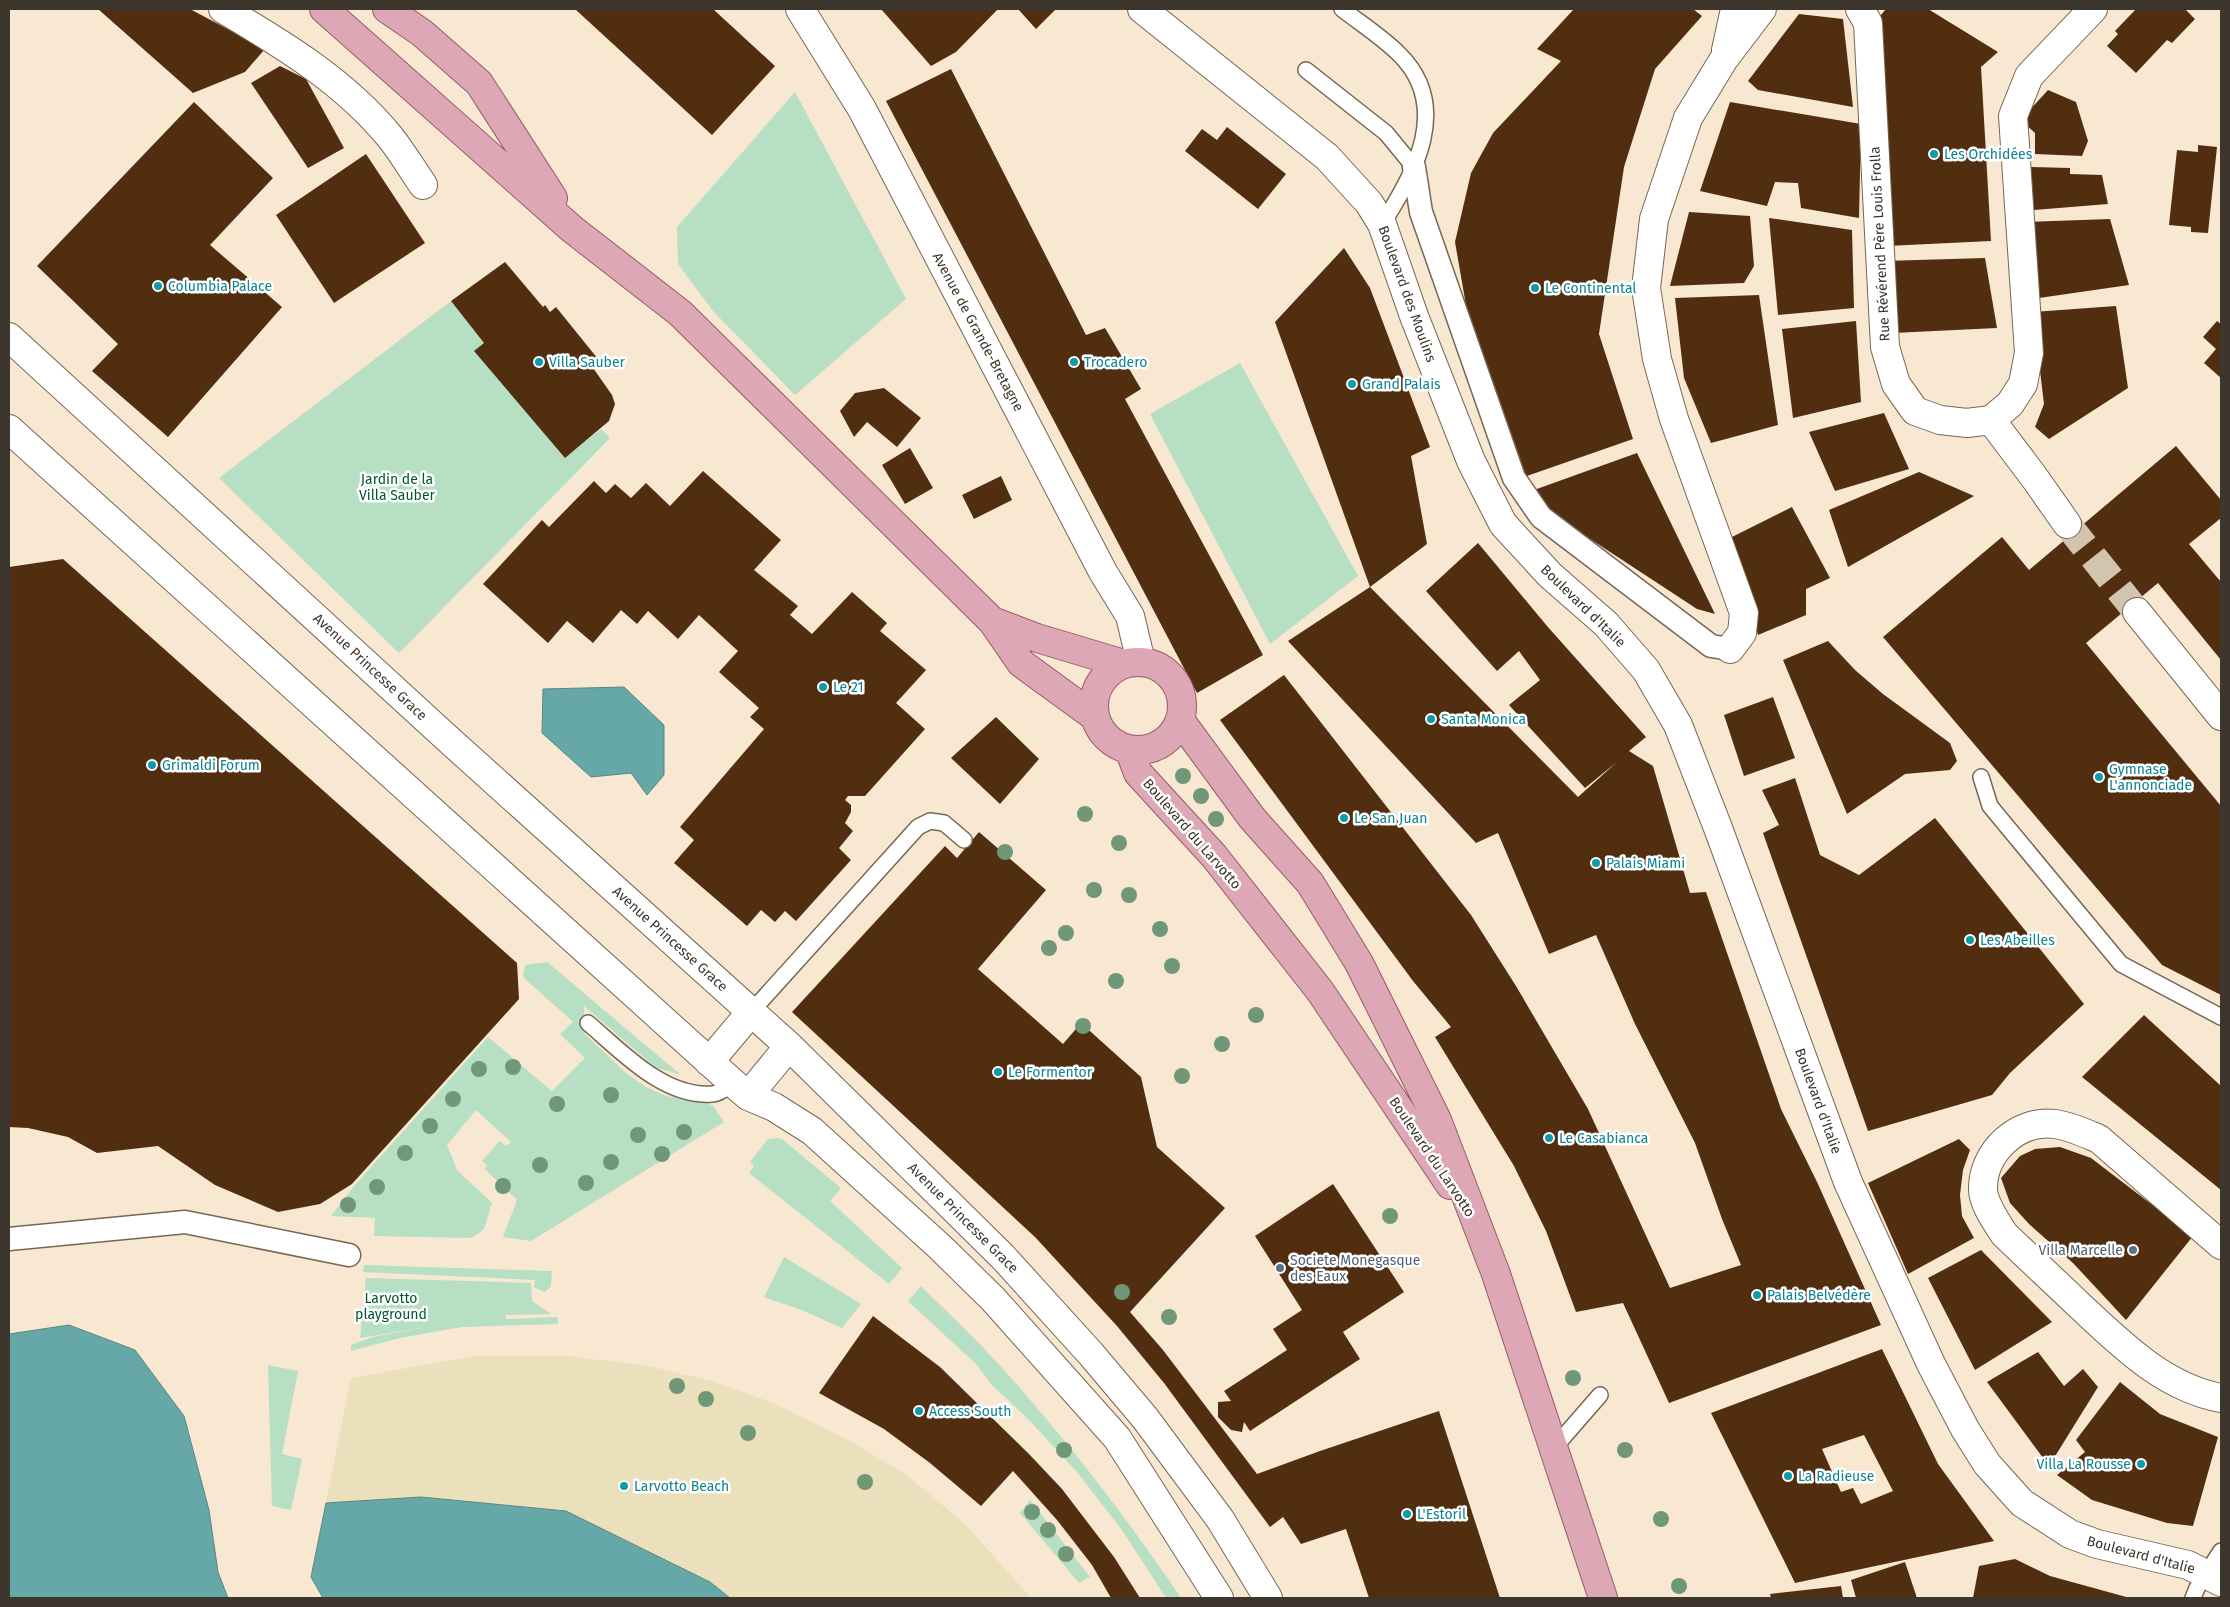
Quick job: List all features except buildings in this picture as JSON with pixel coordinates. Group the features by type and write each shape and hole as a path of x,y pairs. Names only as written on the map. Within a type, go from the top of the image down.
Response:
{"main road":[{"path":"324,9 383,59 572,228 680,313 992,621 1021,663 1095,717"},
{"path":"387,9 422,34 479,84 572,228"},
{"path":"992,621 1037,638 1132,663 1160,668 1174,681 1182,700 1180,720 1172,734 1160,744 1145,750 1129,749 1114,743 1102,732 1095,717 1094,700 1099,685 1109,672 1132,663"},
{"name":"Boulevard du Larvotto","path":"1180,720 1252,818 1310,883 1354,955 1437,1120 1475,1222"},
{"name":"Boulevard du Larvotto","path":"1129,749 1138,773 1214,856 1320,991 1475,1222"},
{"path":"1475,1222 1496,1274 1603,1598"}],"street":[{"path":"223,9 284,45 337,83 390,137 423,185"},
{"name":"Avenue de Grande-Bretagne","path":"800,9 862,109 1103,572 1130,616 1132,663"},
{"name":"Boulevard des Moulins","path":"1142,9 1327,157 1369,203 1382,224 1414,316 1471,461 1502,524"},
{"path":"1724,59 1735,9"},
{"path":"1414,167 1421,212 1514,478 1541,517 1711,646 1730,649 1742,633 1744,614 1674,418 1657,359 1646,288 1654,218 1688,118 1724,59 1762,9"},
{"name":"Rue Révérend Père Louis Frolla","path":"1860,9 1868,23 1885,347 1896,384 1915,411 1940,420 1967,423 1991,420"},
{"path":"2067,524 1991,420 2010,404 2023,384 2029,353 2013,116 2029,76 2093,9"},
{"name":"Avenue Princesse Grace","path":"9,337 789,1046 1003,1256 1092,1354 1145,1418 1220,1519 1268,1598"},
{"path":"9,429 740,1090 774,1107 812,1131 940,1247 993,1299 1117,1438 1220,1598"},
{"name":"Boulevard d'Italie","path":"1502,524 1550,575 1606,624 1646,670 1678,725 1718,828 1848,1182 1931,1364 1965,1429 1987,1464 2022,1503 2070,1534 2097,1544 2188,1565 2214,1578"},
{"path":"2137,612 2221,716"},
{"path":"709,1062 751,1012"},
{"path":"740,1090 789,1046"},
{"path":"2221,1245 2098,1139 2076,1129 2054,1124 2033,1125 2012,1134 1995,1150 1985,1171 1983,1191 1991,1214 2004,1234 2129,1351 2157,1371 2188,1388 2221,1398"},
{"path":"9,1239 185,1222 349,1255"}],"lane":[{"path":"1342,9 1400,54 1419,83 1426,107 1426,125 1422,147 1396,203 1382,224"},
{"path":"1306,70 1386,133 1414,167"},
{"path":"1981,777 1990,806 2121,964 2221,1016"},
{"path":"751,1012 918,827 930,821 944,823 964,840"},
{"path":"588,1023 656,1080 689,1092 714,1094 740,1090"},
{"path":"1553,1449 1600,1395"},
{"path":"2193,1598 2214,1578 2221,1551"}],"green space":[{"path":"795,92 906,299 795,395 713,311 678,264 677,227"},
{"name":"Jardin de la Villa Sauber","path":"451,301 484,343 475,351 565,457 601,429 610,438 399,653 219,478"},
{"path":"1240,363 1358,576 1270,644 1150,414"},
{"path":"547,962 681,1075 655,1067 584,1006 585,1034 626,1073 646,1087 666,1096 705,1102 713,1106 724,1122 531,1241 503,1237 517,1200 485,1169 487,1165 482,1161 500,1141 506,1146 511,1142 476,1110 447,1145 457,1170 492,1203 484,1229 472,1238 374,1236 375,1218 331,1216 355,1185 488,1037 552,1091 585,1058 560,1034 573,1022 523,977 525,965"},
{"path":"768,1139 782,1139 841,1188 830,1201 902,1268 889,1284 749,1173 754,1166 750,1162"},
{"path":"784,1257 861,1304 842,1328 804,1311 764,1297"},
{"path":"364,1265 552,1271 551,1286 545,1292 534,1287 535,1280 363,1272"},
{"name":"Larvotto playground","path":"366,1278 531,1283 532,1301 551,1314 505,1315 506,1319 558,1317 558,1324 462,1327 400,1338 351,1351 351,1345 373,1337 426,1327 360,1338"},
{"path":"921,1286 974,1338 1028,1397 1096,1481 1140,1539 1181,1598 1166,1598 1122,1530 1077,1472 1029,1420 992,1385 976,1364 908,1301"},
{"path":"268,1365 298,1371 282,1454 302,1459 291,1510 272,1506"},
{"path":"1030,1500 1090,1577 1079,1583 1020,1513"}],"sand":[{"name":"Larvotto Beach","path":"474,1356 567,1356 649,1366 711,1381 773,1403 854,1443 906,1475 964,1523 1031,1598 730,1598 710,1582 566,1511 421,1497 326,1503 351,1378"}],"water":[{"path":"624,687 664,725 664,775 647,795 631,773 591,777 542,733 543,689"},
{"path":"69,1325 135,1350 184,1416 209,1510 218,1572 228,1598 9,1598 9,1334"},
{"path":"421,1497 566,1511 710,1582 730,1598 323,1598 311,1577 326,1503"}],"tunnel":[{"path":"2067,524 2137,612"}],"place":[{"name":"Les Orchidées","path":"1934,154"},
{"name":"Columbia Palace","path":"158,286"},
{"name":"Le Continental","path":"1535,288"},
{"name":"Villa Sauber","path":"539,362"},
{"name":"Trocadero","path":"1074,362"},
{"name":"Grand Palais","path":"1352,384"},
{"name":"Le 21","path":"823,687"},
{"name":"Santa Monica","path":"1431,719"},
{"name":"Grimaldi Forum","path":"152,765"},
{"name":"Gymnase L'annonciade","path":"2099,777"},
{"name":"Le San Juan","path":"1344,818"},
{"name":"Palais Miami","path":"1596,863"},
{"name":"Les Abeilles","path":"1970,940"},
{"name":"Le Formentor","path":"998,1072"},
{"name":"Le Casabianca","path":"1549,1138"},
{"name":"Villa Marcelle","path":"2133,1250"},
{"name":"Societe Monegasque des Eaux","path":"1280,1268"},
{"name":"Palais Belvédère","path":"1757,1295"},
{"name":"Access South","path":"919,1411"},
{"name":"Villa La Rousse","path":"2141,1464"},
{"name":"La Radieuse","path":"1788,1476"},
{"name":"Larvotto Beach","path":"624,1486"},
{"name":"L'Estoril","path":"1407,1514"}]}
